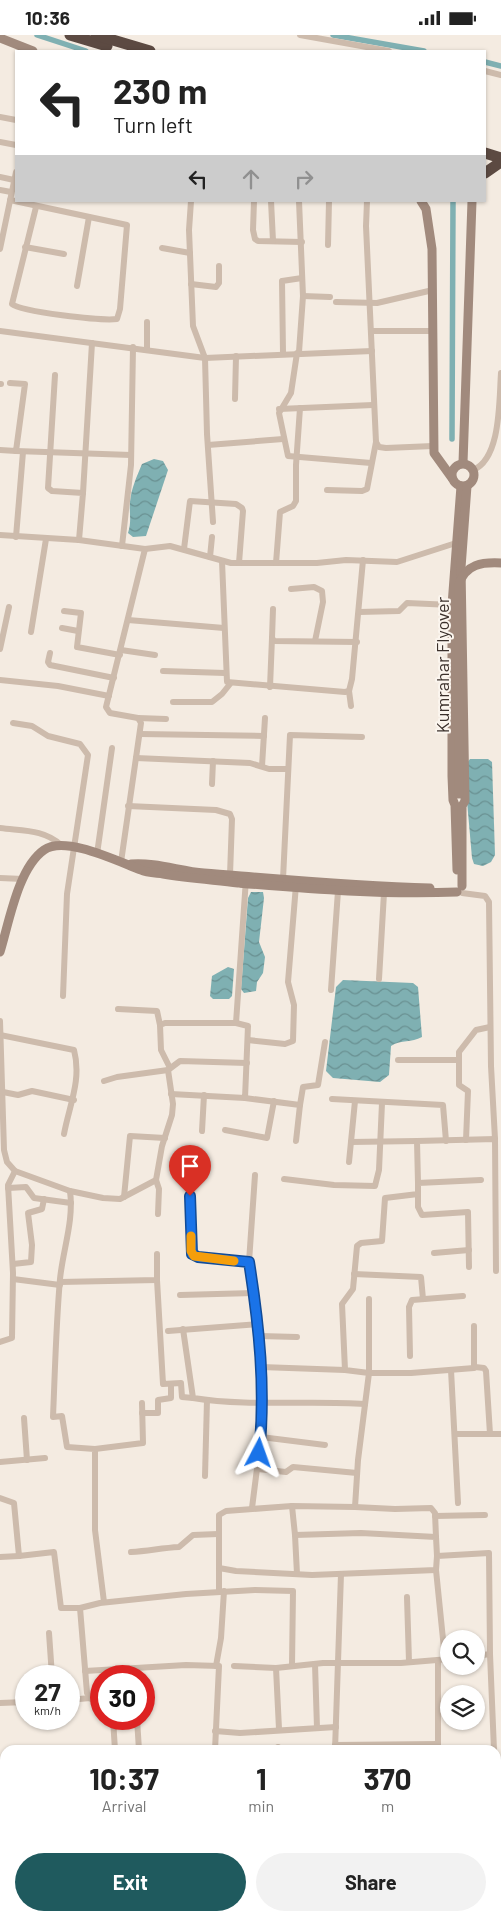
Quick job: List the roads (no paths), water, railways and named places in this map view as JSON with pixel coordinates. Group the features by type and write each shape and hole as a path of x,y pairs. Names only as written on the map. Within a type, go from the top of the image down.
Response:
{"highway":[{"path":"70,35 120,50"},
{"path":"96,35 147,50"},
{"path":"486,154 500,162"},
{"path":"486,160 500,162"},
{"path":"486,172 500,162"}],"street":[{"path":"300,35 383,50"},
{"path":"0,38 30,50"},
{"path":"486,71 501,75"},
{"path":"0,117 15,120"},
{"path":"0,142 15,145"},
{"path":"0,177 15,175"},
{"path":"0,249 15,178"},
{"path":"0,190 11,192"},
{"path":"10,200 15,201"},
{"path":"17,202 120,222 128,227 120,309 117,319 71,316 14,306 12,299 36,207"},
{"path":"191,202 190,253 193,326 205,358 213,522"},
{"path":"254,202 253,230 255,239 302,242"},
{"path":"271,202 273,241"},
{"path":"299,202 303,296 298,353 291,393 279,409 283,439 288,456 371,463"},
{"path":"328,202 328,245"},
{"path":"326,490 355,491 367,489 376,442 366,226 367,202"},
{"path":"422,202 426,209 431,229 433,446 437,460 452,478 464,486"},
{"path":"462,463 472,202"},
{"path":"77,286 89,217"},
{"path":"25,247 64,254"},
{"path":"162,248 190,253"},
{"path":"191,284 216,287 219,283 219,266"},
{"path":"283,353 282,281 302,277"},
{"path":"336,302 370,303 433,290"},
{"path":"303,296 330,297"},
{"path":"147,322 147,349"},
{"path":"0,331 205,358 283,353 372,351"},
{"path":"372,331 433,331"},
{"path":"79,540 92,343"},
{"path":"122,546 131,455 132,347"},
{"path":"235,399 236,356"},
{"path":"473,470 486,463 496,443 501,373"},
{"path":"55,375 49,490 83,493"},
{"path":"10,383 25,384 16,537"},
{"path":"279,409 373,405"},
{"path":"276,563 280,512 293,506 296,501 296,458 300,408"},
{"path":"208,445 283,439"},
{"path":"376,442 379,447 386,448 433,446"},
{"path":"0,450 131,455"},
{"path":"462,463 470,466 473,470 474,479 464,486"},
{"path":"452,478 453,469 462,463"},
{"path":"460,542 466,801 453,800 452,776 452,605 460,542 464,486"},
{"path":"184,549 190,501 236,504 242,508 239,563"},
{"path":"0,535 79,540 145,549 164,546 184,549 222,561 239,563 363,560 397,562 460,542"},
{"path":"210,557 212,537"},
{"path":"32,632 46,539"},
{"path":"145,549 107,711 138,718 166,719"},
{"path":"351,705 349,691 357,642 363,560"},
{"path":"222,561 227,682 332,692 349,691"},
{"name":"Kumrahar Flyover","path":"459,801 459,584 470,567 487,562 501,563"},
{"path":"291,589 314,587 322,591 323,601 315,641"},
{"path":"359,612 399,611 407,603 452,605"},
{"path":"0,649 9,607"},
{"path":"270,687 273,609"},
{"path":"64,611 81,613 77,647 155,655"},
{"path":"128,620 224,628"},
{"path":"62,628 78,631"},
{"path":"272,638 276,641 357,642"},
{"path":"50,653 48,662 50,665 114,678"},
{"path":"163,671 226,673"},
{"path":"0,683 66,687 109,696"},
{"path":"174,702 212,701 222,694 230,683"},
{"path":"121,862 140,734 141,723 138,718"},
{"path":"262,766 265,718"},
{"path":"13,723 32,726 48,736 75,742 84,746 87,752 67,894 63,996"},
{"path":"140,734 264,736"},
{"path":"283,879 290,735 362,737"},
{"path":"97,855 112,748"},
{"path":"136,758 250,763 269,769 288,769"},
{"path":"212,784 213,761"},
{"path":"459,801 459,889"},
{"path":"128,806 216,810 230,815 232,819 230,875"},
{"path":"0,828 42,833 53,837 61,845"},
{"path":"0,952 23,879 33,861 44,850 61,845 73,846 131,864 230,875 246,880 283,879 296,884 338,891 384,893 459,889"},
{"path":"131,864 141,870 165,874 296,884 459,889 488,898 490,1027 495,1139 496,1271"},
{"path":"0,878 23,879"},
{"path":"236,1023 246,880"},
{"path":"248,1040 289,1044 292,1041 294,1005 288,988 288,976 296,884"},
{"path":"331,990 338,891"},
{"path":"379,979 384,893"},
{"path":"118,1009 157,1011 160,1025 161,1050 169,1069 172,1115 156,1179 159,1189 158,1214"},
{"path":"0,1021 3,1092 2,1150 15,1171 70,1191 113,1200 124,1197 156,1179"},
{"path":"160,1025 166,1023 236,1023 248,1026 245,1098"},
{"path":"466,1141 468,1091 459,1085 458,1060 460,1048 471,1039 476,1030 490,1027"},
{"path":"1,1035 74,1051 76,1081 74,1100 69,1109 64,1134"},
{"path":"296,1141 303,1087 318,1085 325,1042"},
{"path":"398,1060 458,1060"},
{"path":"104,1081 117,1077 169,1069 180,1061 246,1063"},
{"path":"3,1092 18,1095 35,1092 74,1100"},
{"path":"171,1094 245,1098 300,1105"},
{"path":"202,1131 204,1095"},
{"path":"332,1099 443,1105 446,1141"},
{"path":"225,1131 267,1138 274,1101"},
{"path":"349,1162 355,1101"},
{"path":"284,1179 348,1186 375,1186 379,1176 382,1103"},
{"path":"124,1197 130,1136 165,1138"},
{"path":"351,1142 495,1139"},
{"path":"417,1141 418,1207 422,1215 468,1211 469,1267"},
{"path":"0,1342 12,1338 13,1264 8,1188 9,1179 15,1171"},
{"path":"252,1508 258,1469 262,1403 259,1324 249,1262 255,1175"},
{"path":"418,1183 481,1180"},
{"path":"189,1183 192,1254 198,1257 249,1262"},
{"path":"8,1188 26,1187 34,1198 71,1203"},
{"path":"70,1191 71,1203 60,1283 53,1417 62,1416 68,1447 95,1449 143,1443 142,1403"},
{"path":"345,1371 342,1304 353,1289 357,1246 361,1243 382,1241 385,1198 418,1194"},
{"path":"13,1264 30,1262 32,1245 28,1213 42,1209 44,1199"},
{"path":"0,1201 8,1200"},
{"path":"434,1253 469,1251"},
{"path":"157,1254 163,1384 181,1383 182,1397 207,1400 262,1403 334,1402 365,1405"},
{"path":"354,1275 421,1277 422,1299"},
{"path":"13,1279 60,1283 158,1280"},
{"path":"180,1295 254,1293"},
{"path":"410,1356 410,1303 422,1299 463,1296"},
{"path":"355,1507 357,1473 369,1373 369,1299"},
{"path":"168,1331 259,1324"},
{"path":"474,1326 475,1367"},
{"path":"183,1329 194,1398"},
{"path":"260,1335 297,1337"},
{"path":"261,1367 369,1373 451,1371 475,1367 484,1368 486,1371 490,1434"},
{"path":"451,1371 456,1435 458,1503"},
{"path":"142,1413 158,1413 158,1399 171,1398 170,1384"},
{"path":"205,1476 207,1400"},
{"path":"24,1418 27,1460"},
{"path":"456,1435 501,1434"},
{"path":"261,1437 325,1445"},
{"path":"95,1449 95,1530 104,1602"},
{"path":"0,1460 45,1458"},
{"path":"258,1469 286,1472 293,1467 357,1473"},
{"path":"0,1498 14,1503 19,1556"},
{"path":"292,1506 297,1573"},
{"path":"216,1666 221,1638 219,1515 226,1511 292,1506 396,1509 431,1508 434,1510 435,1516 436,1570 443,1630"},
{"path":"435,1516 485,1515"},
{"path":"295,1535 362,1533 436,1537"},
{"path":"131,1552 155,1551 161,1547 179,1547 191,1536 218,1534"},
{"path":"0,1557 54,1552 61,1608 80,1608 104,1602 221,1592 293,1591 292,1666"},
{"path":"437,1556 489,1553 491,1603 490,1654 494,1745"},
{"path":"219,1568 236,1571 341,1574 436,1570"},
{"path":"335,1745 341,1574"},
{"path":"407,1597 409,1662"},
{"path":"80,1608 86,1693 90,1698"},
{"path":"49,1633 51,1665"},
{"path":"485,1655 490,1654"},
{"path":"234,1666 276,1668 315,1664 438,1660 438,1745"},
{"path":"315,1664 317,1728"},
{"path":"85,1671 186,1665 219,1666 215,1745"},
{"path":"276,1668 278,1729"},
{"path":"80,1699 90,1698"},
{"path":"0,1703 15,1702"},
{"path":"215,1731 240,1733 278,1729 336,1727"},
{"path":"113,1730 114,1745"},
{"path":"138,1730 139,1745"}],"water":[{"path":"154,459 163,461 168,470 146,536 133,537 128,533 130,502 134,483 142,464"},
{"path":"470,759 488,759 492,762 495,855 491,862 483,866 474,864 472,858 464,767"},
{"path":"251,892 263,892 259,942 265,957 263,973 257,982 256,991 244,993 241,989 248,898"},
{"path":"228,967 234,969 232,996 229,999 213,999 210,996 212,976"},
{"path":"343,980 413,983 418,987 422,1037 399,1042 391,1046 389,1075 380,1082 333,1078 326,1071 336,987"}],"waterway":[{"path":"37,35 83,50"},
{"path":"333,35 418,50"},
{"path":"486,62 501,66"},
{"path":"452,439 453,202"}]}
